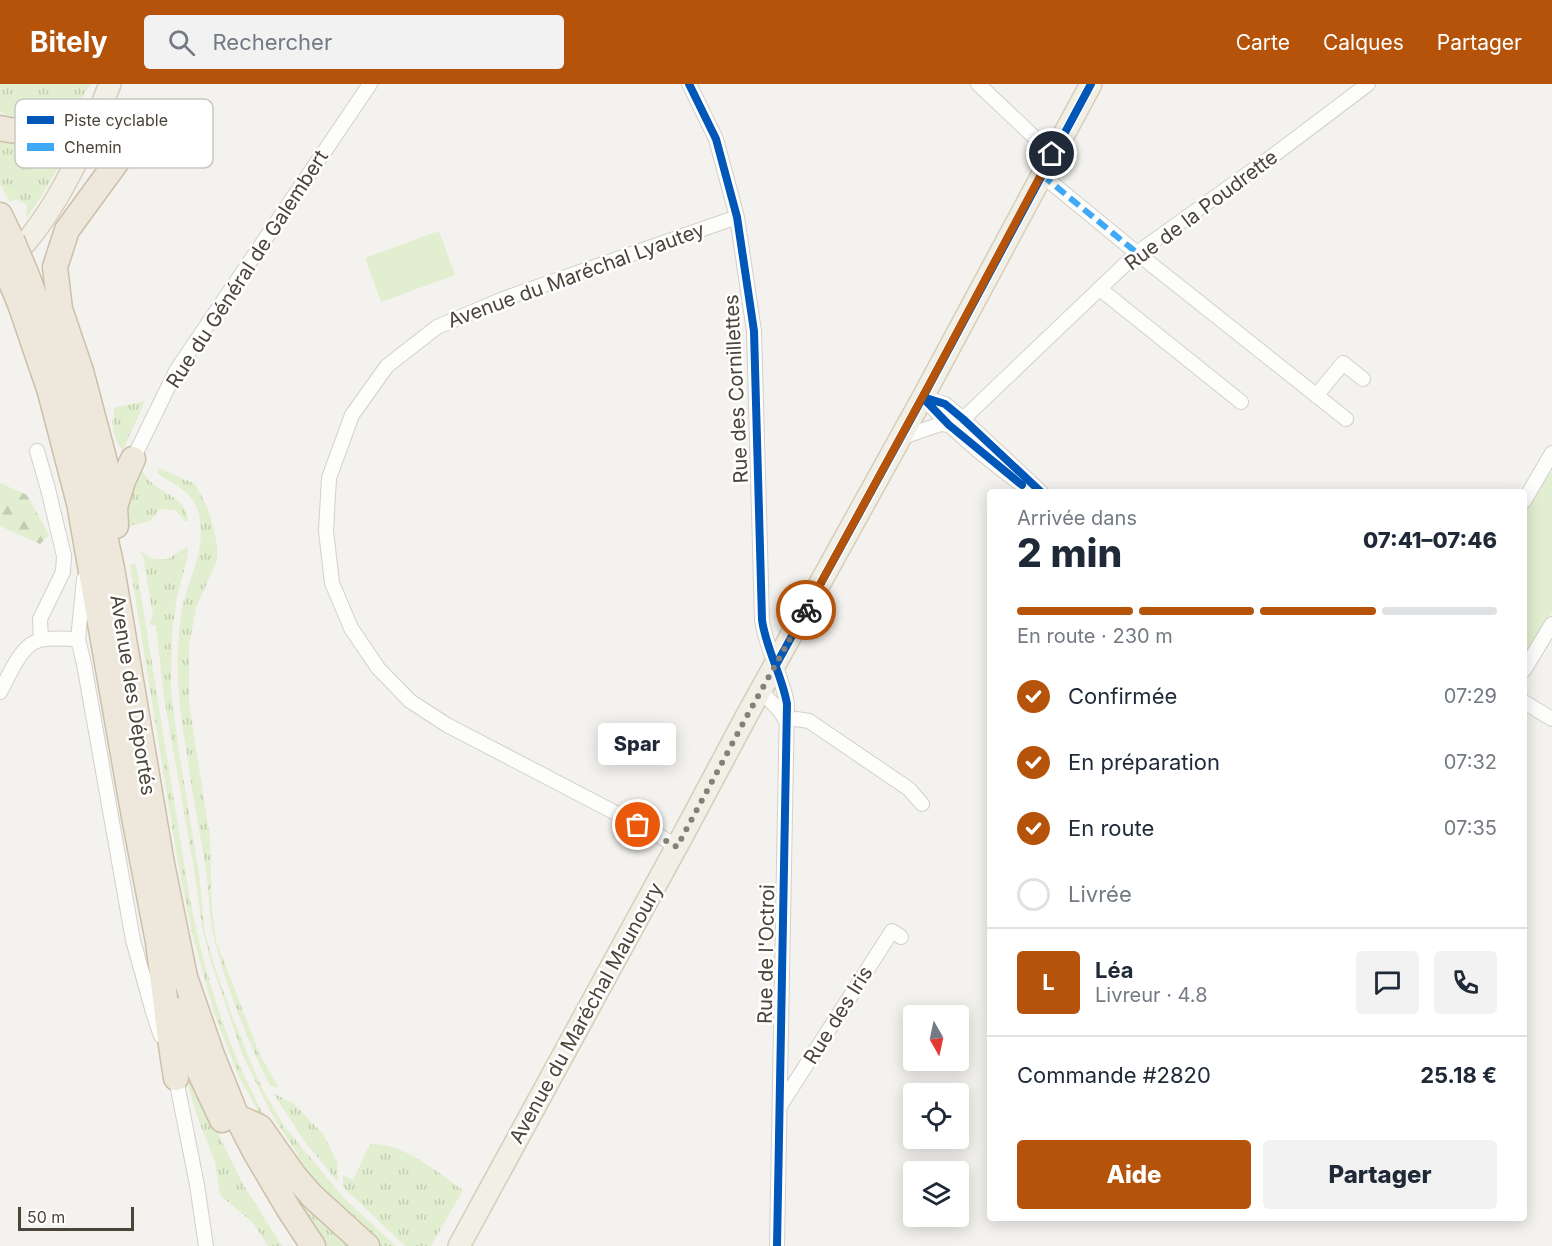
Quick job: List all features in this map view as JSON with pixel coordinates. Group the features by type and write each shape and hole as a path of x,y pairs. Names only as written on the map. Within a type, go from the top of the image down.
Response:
{"highway":[{"path":"0,128 15,130"},
{"path":"102,534 104,458 81,371 60,309 55,267 68,230 112,168"},
{"name":"Avenue des Déportés","path":"0,215 20,304 50,392 67,454 102,534 185,977 212,1055 237,1117 255,1152 313,1246"},
{"path":"104,458 120,462 133,459"},
{"path":"102,534 133,459"},
{"name":"Avenue des Déportés","path":"102,534 158,942"},
{"path":"158,942 177,1078"},
{"path":"158,942 185,1036 200,1072 254,1182 295,1246"},
{"path":"237,1117 260,1127 286,1165 312,1196 367,1246"}],"main road":[{"path":"104,99 110,84"},
{"name":"Avenue du Maréchal Maunoury","path":"459,1246 923,397 1091,84"},
{"path":"13,276 27,242 55,202 72,168"}],"street":[{"name":"Rue du Général de Galembert","path":"133,459 176,371 370,84"},
{"name":"Rue des Cornillettes","path":"689,84 716,139 737,217 754,331 762,620 764,634 776,664"},
{"path":"978,84 1052,154"},
{"name":"Rue de la Poudrette","path":"963,419 1137,253 1368,84"},
{"path":"1042,175 1346,419"},
{"name":"Avenue du Maréchal Lyautey","path":"677,847 447,725 410,701 378,668 351,628 332,583 326,531 329,478 352,415 387,366 437,327 503,299 737,217"},
{"path":"1100,289 1241,402"},
{"path":"1316,396 1343,363 1363,379"},
{"path":"923,397 945,404 1038,489"},
{"path":"923,397 950,425 1028,489"},
{"path":"900,438 941,424 950,425"},
{"path":"38,451 64,556 63,572 40,619 41,639"},
{"path":"1527,496 1552,453"},
{"name":"Avenue des Déportés","path":"102,534 84,585 78,639 87,676 133,940 153,1012 177,1078 206,1246"},
{"path":"1527,665 1552,624"},
{"path":"0,692 23,651 32,642 41,639 78,639"},
{"name":"Rue de l'Octroi","path":"776,664 786,700 777,1246"},
{"path":"761,691 786,721 796,719 809,721 909,789 922,804"},
{"path":"1527,704 1552,719"},
{"name":"Rue des Iris","path":"779,1108 891,931 901,937"}],"green space":[{"path":"0,84 91,84 79,99 15,99 15,118 0,112"},
{"path":"15,131 15,168 58,168 26,219 27,205 16,199 10,202 0,184 0,133"},
{"path":"439,231 455,275 381,302 365,258"},
{"path":"145,401 123,450 114,433 112,420 114,419 114,408"},
{"path":"159,468 195,484 209,511 217,544 217,561 196,608 189,646 189,703 210,838 212,908 216,941 260,1055 279,1088 270,1086 246,1033 226,979 213,933 206,870 182,719 177,667 184,600 199,552 200,521 195,503 185,491 157,473"},
{"path":"140,469 153,484 180,503 187,514 188,521 185,521 175,510 160,509 150,521 129,526 129,516 122,515"},
{"path":"1552,471 1552,612 1527,653 1527,507 1542,482"},
{"path":"0,483 27,495 49,535 40,544 0,526"},
{"path":"188,546 172,633 171,691 199,874 205,933 215,968 251,1063 263,1090 284,1126 343,1197 396,1246 379,1246 318,1192 271,1134 239,1077 214,1013 191,929 177,857 130,565 136,564 187,882 207,972 226,1031 250,1088 267,1121 292,1157 298,1155 271,1113 243,1056 210,959 202,926 164,698 156,626 149,624 153,616 143,556 139,551 154,559 168,559"},
{"path":"187,1064 243,1184 282,1246 268,1246 253,1223 220,1195 215,1162 197,1116 184,1070"},
{"path":"273,1093 294,1104 323,1134 337,1162 338,1182 305,1142"},
{"path":"370,1144 383,1145 407,1153 463,1190 431,1246 405,1246 343,1187 343,1175 353,1180"},
{"path":"283,1180 354,1246 327,1246"}],"marked path":[{"path":"1042,175 1137,253"}],"cycle path":[{"path":"689,84 716,139 737,217 754,331 762,620 787,704 777,1246"},
{"path":"776,665 1091,84"},
{"path":"923,397 945,404 1038,489"},
{"path":"923,398 949,425 1022,485"}],"way so far":[{"path":"638,825 677,847 806,610"}],"place":[{"name":"Spar","path":"638,825"}],"route":[{"path":"806,610 1052,154"}]}
